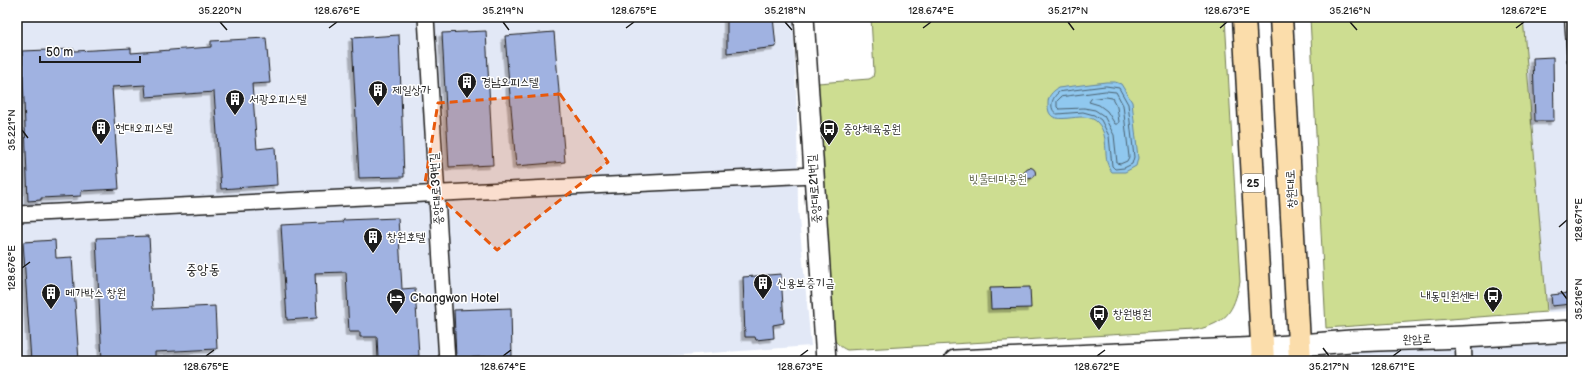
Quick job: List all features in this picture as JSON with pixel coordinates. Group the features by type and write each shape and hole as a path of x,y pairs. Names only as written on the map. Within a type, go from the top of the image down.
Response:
{"main road":[{"name":"25","path":"1244,17 1263,354"},
{"name":"창원대로","path":"1281,17 1300,353"},
{"name":"완암로","path":"955,361 1300,353 1351,341 1572,331"}],"street":[{"name":"중앙대로39번길","path":"426,17 447,361"},
{"name":"중앙대로21번길","path":"804,17 826,361"},
{"path":"17,214 813,175"},
{"path":"1463,337 1464,361"}],"lane":[{"path":"1569,17 1572,61"}],"highlighted area":[{"path":"560,94 608,162 497,250 425,183 438,103"}],"shaded area":[{"path":"17,17 793,17 797,114 798,209 811,346 595,361 17,361"},
{"path":"1523,17 1572,17 1572,311 1547,312"},
{"path":"1572,343 1572,361 1341,361 1352,352"}],"green space":[{"name":"빗물테마공원","path":"871,17 1225,17 1240,282 1235,301 1227,315 1207,327 1196,330 847,350 840,346 832,336 818,83 869,79 873,77"},
{"path":"1310,17 1523,17 1547,312 1326,328"}],"water":[{"path":"1106,82 1121,84 1132,102 1138,158 1136,166 1125,172 1112,172 1109,167 1104,135 1098,123 1092,119 1084,117 1053,117 1049,112 1049,98 1058,88"}],"building":[{"path":"727,17 773,17 776,47 727,53"},
{"name":"경남오피스텔","path":"486,31 493,165 449,167 442,33"},
{"path":"554,32 565,162 516,166 505,36"},
{"name":"제일상가","path":"399,35 404,177 359,178 352,38"},
{"path":"266,38 270,83 252,84 257,149 275,147 277,185 221,189 214,92 146,97 145,85 112,87 119,189 81,191 81,196 41,198 41,200 28,201 22,51 74,49 75,51 131,48 131,53 211,47 211,41"},
{"path":"1553,57 1554,121 1535,121 1533,58"},
{"path":"1030,167 1034,169 1036,173 1034,177 1030,179 1026,177 1024,173 1026,169"},
{"name":"창원호텔","path":"398,218 402,289 415,288 419,356 378,358 377,337 360,337 360,332 349,332 346,272 315,273 317,318 287,320 281,225 344,222 343,220"},
{"path":"149,236 153,309 215,306 217,349 155,352 155,361 102,361 96,238"},
{"name":"메가박스 창원","path":"55,240 56,258 72,257 79,361 31,361 23,242"},
{"name":"신용보증기금","path":"781,274 784,323 773,325 774,338 756,340 755,337 745,337 743,277"},
{"path":"1030,287 1031,308 991,309 990,288"},
{"path":"1570,293 1571,304 1552,306 1551,295"},
{"path":"511,308 512,356 456,358 454,310"}],"place":[{"name":"경남오피스텔","path":"467,99"},
{"name":"제일상가","path":"378,107"},
{"name":"서광오피스텔","path":"235,116"},
{"name":"현대오피스텔","path":"101,145"},
{"name":"중앙체육공원","path":"829,146"},
{"name":"창원호텔","path":"373,254"},
{"name":"신용보증기금","path":"763,300"},
{"name":"메가박스 창원","path":"51,310"},
{"name":"내동민원센터","path":"1493,313"},
{"name":"Changwon Hotel","path":"396,315"},
{"name":"창원병원","path":"1099,331"}],"district":[{"name":"중앙동","path":"203,269"}]}
